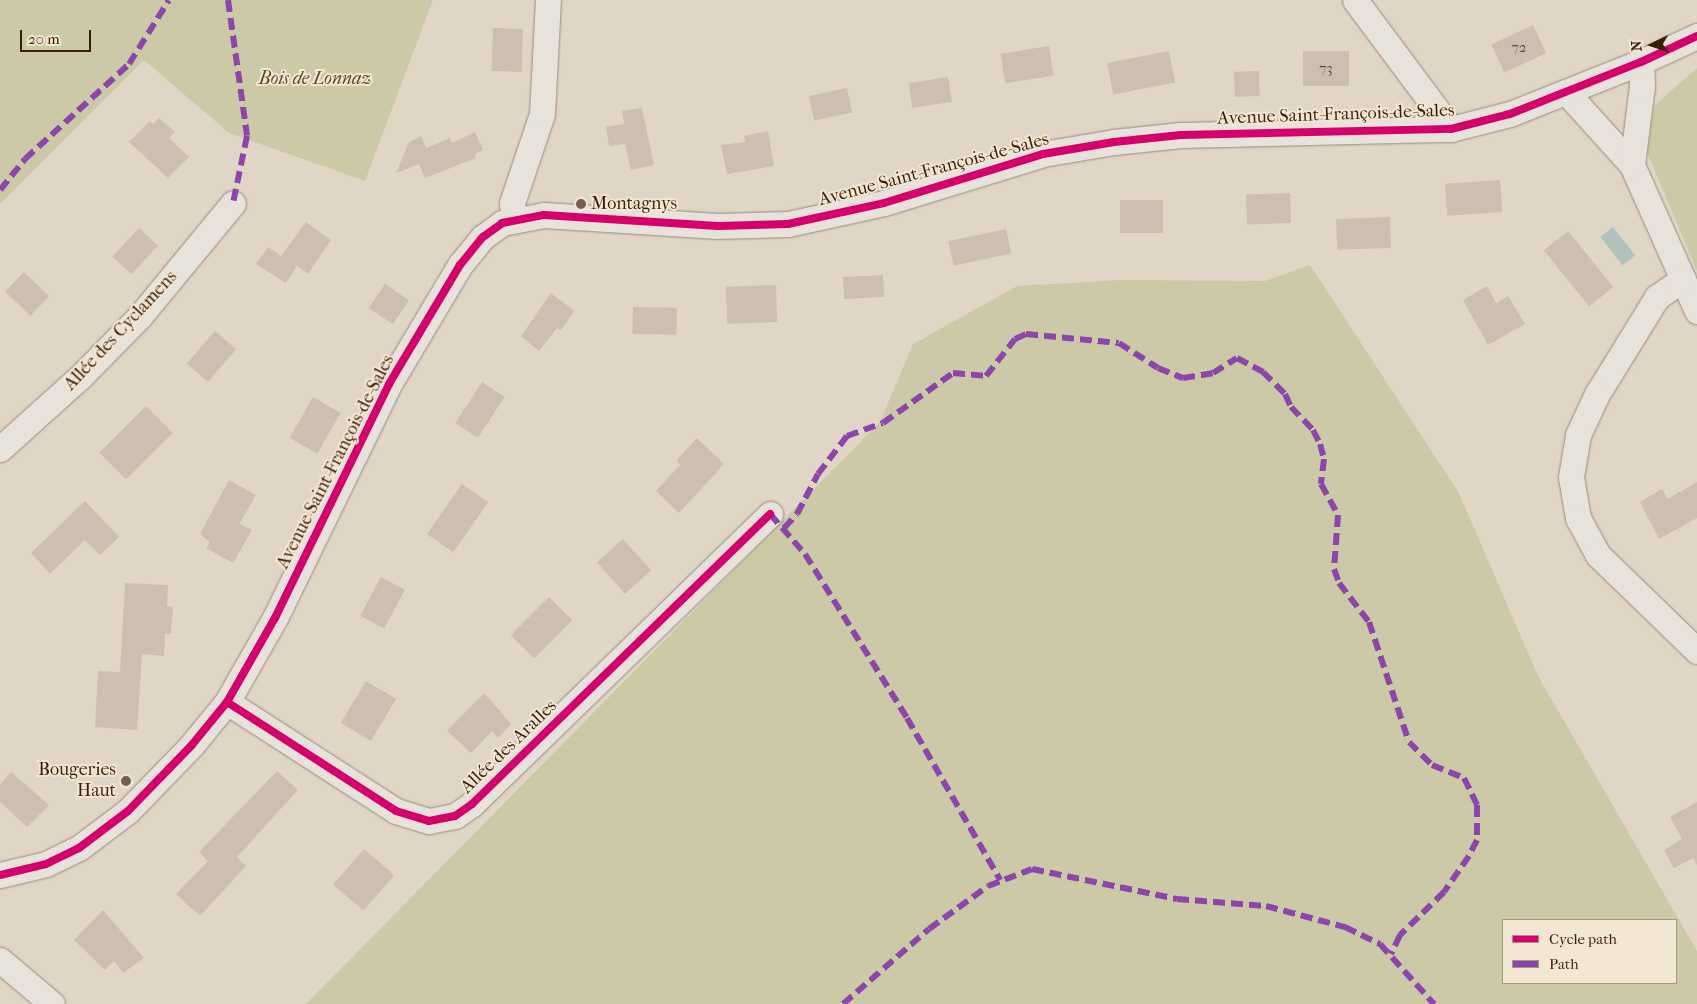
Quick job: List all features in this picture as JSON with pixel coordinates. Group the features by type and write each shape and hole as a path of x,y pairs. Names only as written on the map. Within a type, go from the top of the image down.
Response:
{"street":[{"path":"514,219 512,203 542,114 547,76 548,0"},
{"path":"1355,0 1451,129"},
{"name":"Avenue Saint-François-de-Sales","path":"0,875 46,864 79,848 128,811 191,746 227,702 275,618 389,384 474,245 491,230 514,219 570,215 718,226 788,224 884,203 1043,154 1114,142 1181,135 1451,129 1494,119 1566,92 1642,62 1697,36"},
{"path":"1632,164 1642,62"},
{"path":"1566,92 1632,164 1697,311"},
{"name":"Allée des Cyclamens","path":"0,449 80,377 140,316 233,203"},
{"path":"1683,279 1658,297 1597,394 1578,435 1571,477 1578,518 1598,555 1697,651"},
{"name":"Allée des Aralles","path":"227,702 396,811 429,820 455,816 472,804 770,514"},
{"path":"0,960 52,1004"}],"green space":[{"name":"Bois de Lonnaz","path":"0,0 433,0 365,181 229,133 144,60 0,204"},
{"path":"1697,68 1697,271 1644,145 1648,117 1655,105"},
{"path":"1310,265 1459,493 1538,676 1697,951 1697,1004 306,1004 880,422 913,344 1017,286 1121,280 1265,281"}],"shaded area":[{"path":"1613,227 1635,255 1623,265 1600,237"}],"building":[{"path":"1533,25 1546,53 1504,73 1491,44"},
{"path":"493,28 523,29 521,72 491,71"},
{"path":"1049,46 1054,76 1005,83 1001,54"},
{"path":"1169,51 1175,82 1113,94 1107,63"},
{"path":"1303,51 1349,51 1349,86 1303,86"},
{"path":"1259,71 1260,96 1235,97 1234,72"},
{"path":"948,77 952,102 912,108 908,83"},
{"path":"847,88 852,112 814,121 809,96"},
{"path":"642,108 654,165 631,170 625,144 609,146 606,127 624,124 622,111"},
{"path":"159,118 175,132 169,138 189,157 168,178 129,142 150,121 153,124"},
{"path":"768,131 774,166 727,174 721,145 745,142 744,136"},
{"path":"475,132 483,150 475,154 476,158 425,178 419,164 396,173 409,142 421,136 426,148 450,138 452,143"},
{"path":"1500,180 1502,212 1447,216 1445,184"},
{"path":"1290,193 1291,223 1247,225 1246,195"},
{"path":"1120,200 1163,200 1163,233 1120,233"},
{"path":"1390,217 1391,248 1337,250 1336,219"},
{"path":"306,222 331,240 308,274 297,266 286,283 256,264 268,247 281,256"},
{"path":"139,228 158,246 131,274 112,257"},
{"path":"1006,229 1011,253 953,266 948,241"},
{"path":"1568,231 1613,287 1589,306 1544,251"},
{"path":"24,272 49,296 30,316 5,291"},
{"path":"883,275 884,297 844,299 843,277"},
{"path":"385,284 409,300 393,324 369,308"},
{"path":"776,285 777,322 727,324 726,287"},
{"path":"1487,286 1496,303 1508,296 1525,324 1488,345 1463,300"},
{"path":"551,293 574,311 561,330 557,328 539,351 521,336"},
{"path":"633,307 677,308 677,335 633,334"},
{"path":"215,331 236,349 208,382 187,363"},
{"path":"482,382 505,397 478,438 455,423"},
{"path":"313,397 341,413 317,454 290,438"},
{"path":"146,406 173,433 126,480 99,453"},
{"path":"697,438 724,464 679,513 656,491 680,465 677,460"},
{"path":"229,480 256,495 239,524 252,530 233,563 206,548 210,542 200,534"},
{"path":"1697,482 1697,518 1659,539 1640,502 1662,489 1668,499"},
{"path":"462,484 488,502 453,552 427,534"},
{"path":"85,501 119,537 100,555 85,540 50,574 31,553"},
{"path":"623,539 651,570 625,594 597,562"},
{"path":"381,577 405,590 384,629 360,616"},
{"path":"125,583 168,585 167,606 173,607 171,634 165,634 164,656 142,654 137,730 95,727 98,671 120,672"},
{"path":"549,597 572,620 534,659 511,635"},
{"path":"366,681 396,699 371,741 341,723"},
{"path":"484,693 511,724 498,738 492,731 471,753 447,731"},
{"path":"277,771 298,790 237,857 246,866 200,916 176,894 208,861 199,852"},
{"path":"11,772 49,805 27,827 0,802 0,785"},
{"path":"1697,802 1697,865 1693,858 1674,868 1664,850 1682,839 1670,817"},
{"path":"364,849 394,875 363,911 333,884"},
{"path":"103,910 144,958 123,973 114,961 105,970 74,940"}],"marked path":[{"path":"0,190 25,159 129,64 169,0"},
{"path":"228,0 247,136 233,203"},
{"path":"784,528 797,514 818,474 847,436 883,423 953,373 986,376 1015,339 1026,334 1119,343 1158,368 1183,378 1213,373 1237,358 1263,372 1285,394 1291,407 1313,430 1320,444 1324,459 1321,484 1338,515 1334,569 1339,583 1369,622 1409,742 1432,765 1464,778 1477,805 1477,840 1469,856 1444,892 1400,935 1391,954"},
{"path":"770,514 805,554 907,718 1000,880"},
{"path":"843,1004 929,929 988,886 1032,869 1177,899 1266,906 1345,927 1380,944 1434,1004"}],"cycle path":[{"path":"0,875 46,864 79,848 128,811 191,746 227,702 275,618 389,384 460,265 483,237 502,223 544,215 718,226 788,224 884,203 1043,154 1114,142 1181,135 1451,129 1510,114 1641,62 1697,36"},
{"path":"227,702 396,811 429,821 455,816 472,804 770,514"}],"place":[{"name":"Montagnys","path":"581,204"},
{"name":"Bougeries Haut","path":"126,781"}]}
